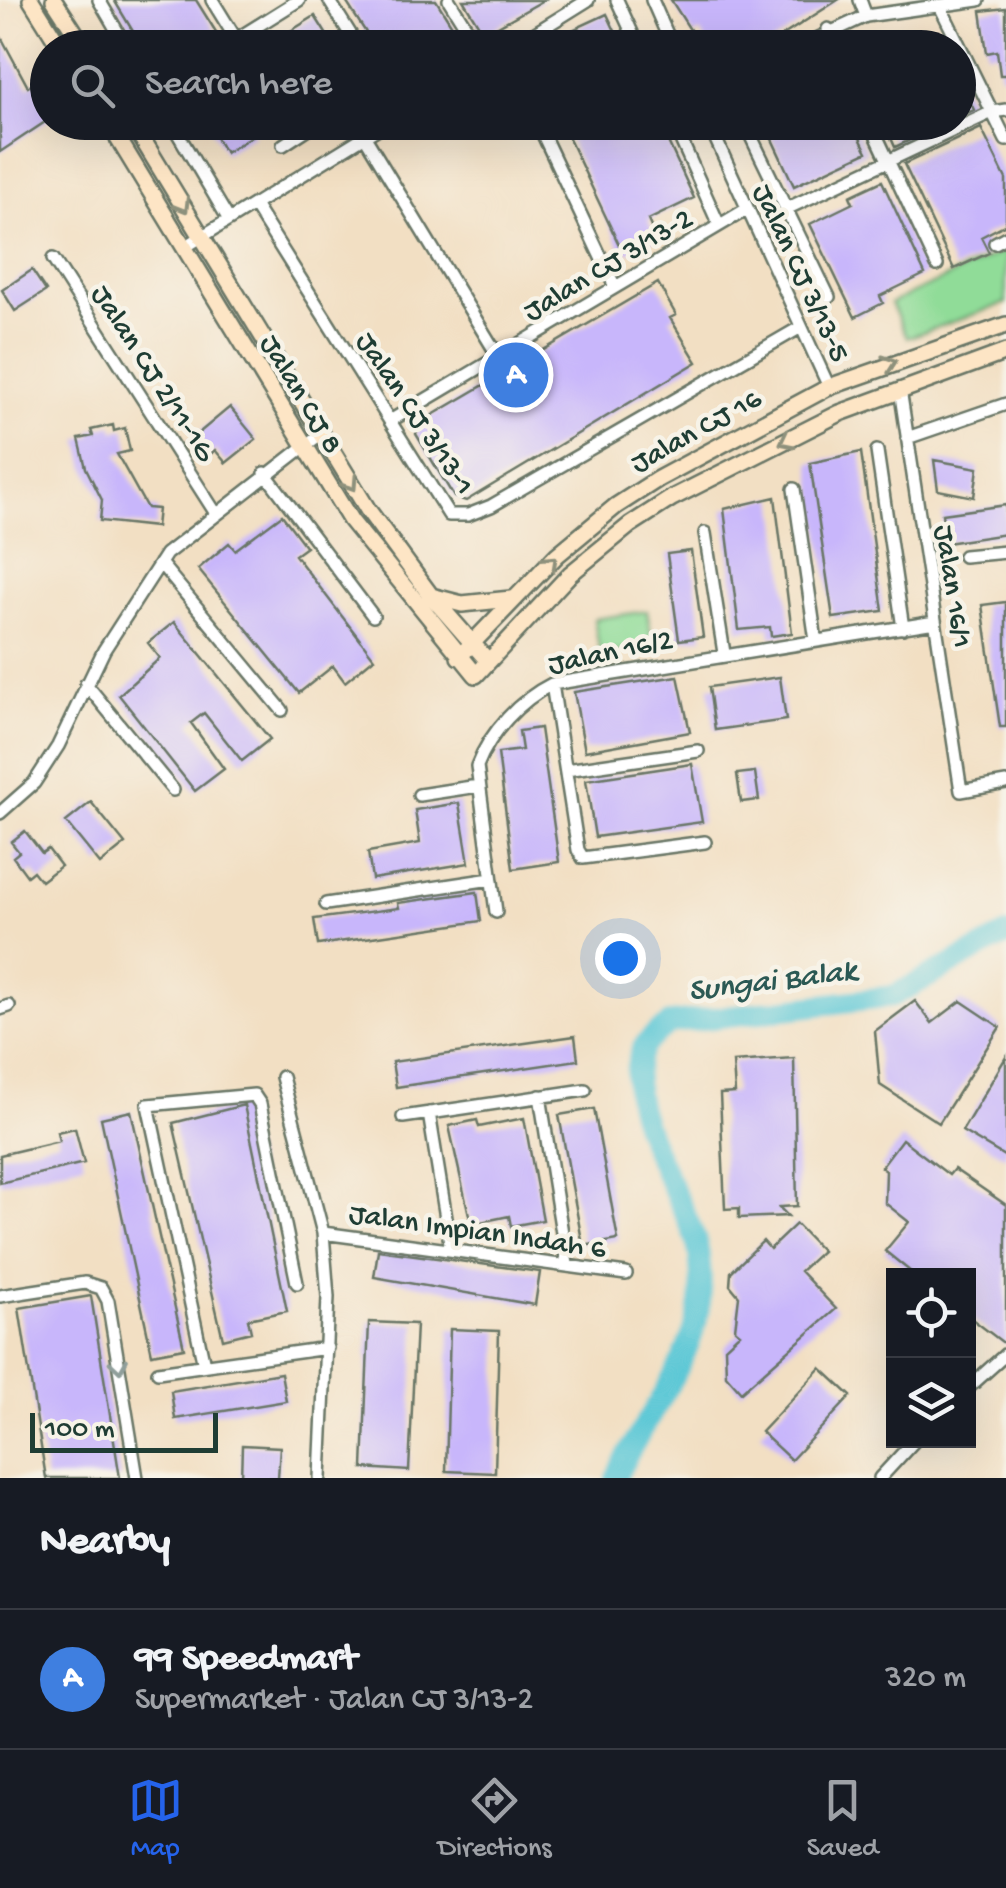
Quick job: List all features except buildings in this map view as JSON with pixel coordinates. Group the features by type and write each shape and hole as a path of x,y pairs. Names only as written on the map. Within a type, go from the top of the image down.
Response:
{"street":[{"path":"30,0 49,30"},
{"path":"54,0 73,30"},
{"path":"99,0 116,30"},
{"path":"212,0 230,30"},
{"path":"250,30 298,0"},
{"path":"330,0 348,30"},
{"path":"450,0 468,30"},
{"path":"539,30 588,0"},
{"path":"617,0 630,30"},
{"path":"652,0 665,30"},
{"path":"860,0 866,16"},
{"path":"828,29 866,16 980,0"},
{"path":"940,6 952,30"},
{"path":"976,79 1006,140"},
{"path":"976,120 1006,110"},
{"name":"Jalan CJ 8","path":"119,140 350,521 476,675"},
{"name":"Jalan CJ 8","path":"143,140 319,435 431,596 488,661"},
{"path":"182,140 229,220"},
{"path":"282,145 290,140"},
{"path":"185,247 360,140"},
{"path":"367,140 498,356"},
{"path":"546,140 615,288"},
{"name":"Jalan CJ 3/13-5","path":"681,140 719,225"},
{"name":"Jalan CJ 3/13-5","path":"716,140 829,387"},
{"path":"753,140 829,297"},
{"path":"878,140 937,265"},
{"path":"786,209 934,140"},
{"name":"Jalan CJ 3/13-1","path":"254,205 449,515 468,515 801,326"},
{"name":"Jalan CJ 3/13-2","path":"390,421 747,209"},
{"name":"Jalan CJ 2/11-1G","path":"53,259 215,512"},
{"name":"Jalan CJ 16","path":"459,657 511,599 616,506 829,387 1006,325"},
{"name":"Jalan CJ 16","path":"476,675 570,574 630,525 840,413 1006,352"},
{"name":"Jalan 16/1","path":"900,390 961,791 1006,784"},
{"path":"907,438 1006,404"},
{"path":"0,813 34,783 58,746 86,684 160,563 215,512 319,435"},
{"path":"877,451 902,628"},
{"path":"265,473 373,616"},
{"path":"794,489 816,641"},
{"path":"705,533 724,654"},
{"path":"964,556 1006,552"},
{"path":"160,563 282,710"},
{"path":"431,596 462,604 511,599"},
{"name":"Jalan 16/2","path":"496,912 477,766 485,746 530,695 552,684 935,622"},
{"path":"86,684 172,790"},
{"path":"552,684 578,850 584,858 594,860 705,842"},
{"path":"566,770 698,751"},
{"path":"419,796 478,786"},
{"path":"326,904 491,878"},
{"path":"282,1078 322,1234 327,1348 320,1478"},
{"path":"404,1117 584,1090"},
{"path":"204,1365 148,1105 254,1095 260,1104 297,1284"},
{"path":"540,1096 567,1264"},
{"path":"429,1113 450,1249"},
{"name":"Jalan Impian Indah 6","path":"322,1234 626,1274"},
{"path":"0,1296 84,1283 100,1288 108,1301 137,1478"},
{"path":"158,1372 327,1348"},
{"path":"976,1381 1006,1354"},
{"path":"880,1478 908,1448"}],"green space":[{"path":"1006,250 1006,303 907,338 891,303"},
{"path":"647,611 653,646 600,654 594,619"}],"waterway":[{"name":"Sungai Balak","path":"616,1478 691,1339 701,1290 697,1244 643,1121 637,1095 636,1070 645,1044 671,1023 893,996 1006,935"}],"place":[{"name":"99 Speedmart","path":"516,375"}]}
